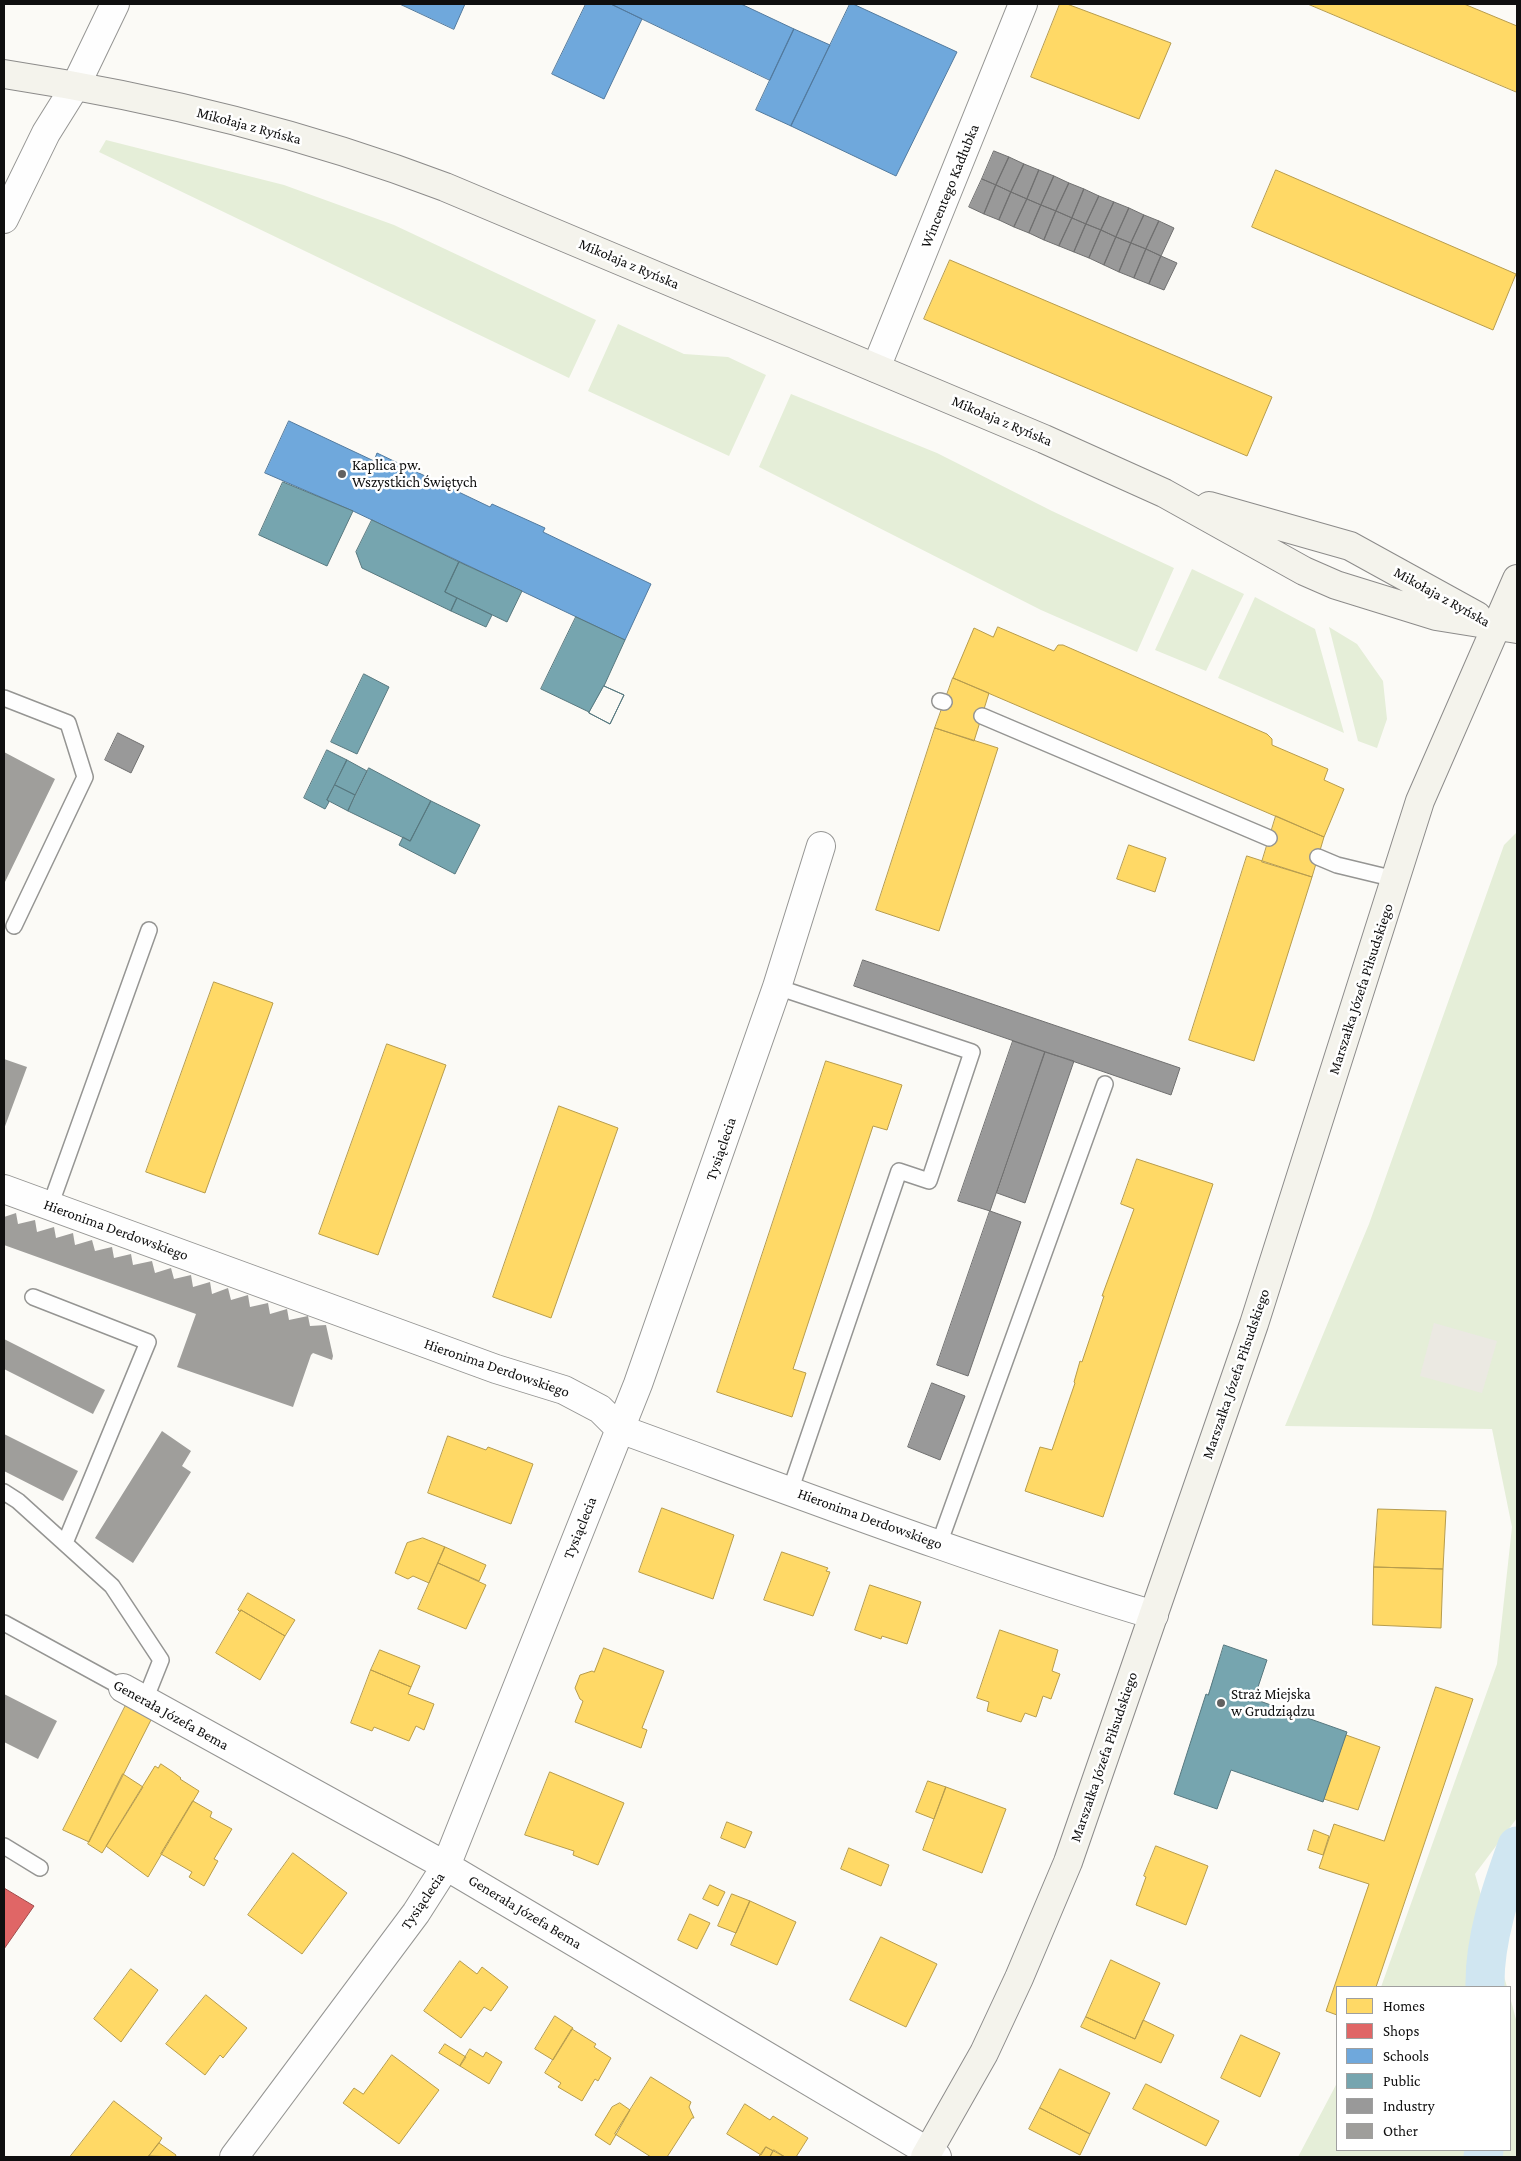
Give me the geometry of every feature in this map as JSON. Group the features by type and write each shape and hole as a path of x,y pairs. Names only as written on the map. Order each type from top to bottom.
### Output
{"street":[{"path":"4,219 46,133 76,85 115,4"},
{"name":"Wincentego Kadłubka","path":"876,368 1024,4"},
{"name":"Mikołaja z Ryńska","path":"4,74 76,85 212,115 387,165 876,368 1164,493 1304,571 1336,585 1436,616 1510,632"},
{"name":"Mikołaja z Ryńska","path":"1164,493 1350,546 1510,632"},
{"name":"Marszałka Józefa Piłsudskiego","path":"930,2155 984,2053 1020,1978 1068,1862 1254,1324 1420,801 1510,632 1517,579"},
{"name":"Tysiąclecia","path":"234,2157 416,1913 446,1866 638,1384 777,987 820,846"},
{"name":"Hieronima Derdowskiego","path":"4,1189 496,1369 564,1390 600,1409 620,1429 939,1544 1079,1592 1154,1615"},
{"name":"Generała Józefa Bema","path":"134,1694 446,1866 930,2155"}],"lane":[{"path":"4,698 68,724 84,777 14,926"},
{"path":"982,716 1269,838"},
{"path":"1318,857 1337,865 1396,880"},
{"path":"50,1206 149,930"},
{"path":"777,987 972,1052 929,1181 899,1170 790,1491"},
{"path":"939,1544 1105,1084"},
{"path":"32,1298 148,1342 65,1543"},
{"path":"4,1492 18,1502 112,1586 161,1660 134,1694"},
{"name":"Generała Józefa Bema","path":"6,1629 134,1694"},
{"path":"4,1846 40,1868"}],"green space":[{"path":"106,140 284,185 394,225 596,320 569,378 99,152"},
{"path":"618,324 684,354 728,357 766,375 729,456 588,391"},
{"path":"791,394 937,453 1052,511 1174,568 1137,652 1041,610 759,467"},
{"path":"1192,569 1244,594 1206,671 1155,650"},
{"path":"1255,597 1315,629 1344,733 1218,678"},
{"path":"1329,627 1357,644 1383,681 1387,719 1377,748 1358,741"},
{"path":"1517,832 1517,1818 1475,1874 1507,1986 1381,1986 1497,1664 1512,1527 1492,1429 1285,1426 1369,1224 1504,845"},
{"path":"1511,2001 1517,2023 1517,2157 1298,2157 1336,2085 1336,2151 1511,2151"}],"shaded area":[{"path":"1434,1323 1497,1341 1482,1393 1420,1376"}],"building: Homes":[{"path":"1060,4 1067,4 1171,43 1139,119 1031,77"},
{"path":"1308,4 1464,4 1517,26 1517,92"},
{"path":"1276,170 1516,274 1493,330 1252,227"},
{"path":"950,260 1272,397 1247,456 924,319"},
{"path":"998,627 1054,651 1058,645 1063,645 1267,734 1272,739 1272,745 1328,769 1324,780 1344,789 1324,837 953,678 974,628 993,637"},
{"path":"953,678 989,693 974,741 935,728"},
{"path":"935,728 998,748 939,931 876,910"},
{"path":"1276,816 1324,837 1312,877 1262,862"},
{"path":"1129,845 1166,858 1155,892 1117,879"},
{"path":"1247,856 1312,877 1254,1061 1189,1040"},
{"path":"214,982 273,1003 205,1193 146,1172"},
{"path":"387,1044 446,1065 378,1255 319,1234"},
{"path":"826,1061 902,1085 887,1130 873,1126 793,1369 806,1373 792,1417 717,1392"},
{"path":"559,1106 618,1128 551,1318 493,1297"},
{"path":"1137,1159 1213,1184 1103,1517 1025,1491 1040,1447 1052,1450 1075,1383 1080,1361 1082,1362 1104,1296 1102,1296 1134,1209 1121,1204"},
{"path":"448,1436 486,1450 488,1447 533,1464 511,1524 428,1493"},
{"path":"662,1508 734,1535 713,1599 639,1572"},
{"path":"1378,1509 1446,1511 1443,1569 1374,1567"},
{"path":"423,1538 445,1547 429,1583 413,1576 408,1579 395,1573 407,1543"},
{"path":"445,1547 486,1565 479,1581 438,1563"},
{"path":"782,1552 828,1568 826,1571 830,1572 813,1616 764,1600"},
{"path":"438,1563 486,1585 466,1629 418,1609"},
{"path":"1374,1567 1443,1569 1441,1628 1373,1625"},
{"path":"870,1585 921,1602 907,1644 882,1636 881,1639 855,1630"},
{"path":"248,1593 295,1620 285,1636 238,1610"},
{"path":"241,1610 285,1636 260,1680 216,1653"},
{"path":"1000,1630 1058,1650 1052,1671 1060,1674 1051,1699 1043,1696 1036,1717 1025,1713 1021,1722 987,1711 989,1702 977,1698"},
{"path":"604,1648 664,1671 642,1728 647,1730 641,1748 575,1722 583,1701 580,1699 575,1688 580,1675 594,1672"},
{"path":"380,1650 420,1666 411,1687 371,1670"},
{"path":"371,1670 411,1687 408,1694 434,1704 424,1730 416,1726 409,1741 374,1727 372,1731 351,1723"},
{"path":"1436,1687 1473,1699 1376,1986 1336,1986 1336,2015 1326,2011 1369,1884 1319,1868 1334,1824 1384,1841"},
{"path":"126,1705 152,1718 89,1842 63,1830"},
{"path":"1346,1735 1380,1747 1358,1810 1324,1799"},
{"path":"161,1764 199,1791 148,1877 106,1846 155,1766 158,1768"},
{"path":"550,1772 624,1803 598,1865 573,1855 574,1851 525,1835"},
{"path":"123,1774 143,1787 102,1853 88,1844"},
{"path":"928,1781 946,1787 934,1819 916,1812"},
{"path":"946,1787 1006,1809 982,1873 923,1850"},
{"path":"193,1801 212,1812 210,1817 232,1829 214,1859 218,1861 204,1886 189,1877 192,1872 161,1854"},
{"path":"727,1822 752,1832 745,1848 721,1838"},
{"path":"1314,1830 1329,1836 1323,1855 1308,1850"},
{"path":"1156,1846 1208,1866 1186,1925 1136,1905 1146,1877 1144,1876"},
{"path":"849,1848 889,1865 881,1886 841,1869"},
{"path":"293,1853 347,1893 302,1954 248,1915"},
{"path":"710,1885 725,1892 718,1906 703,1899"},
{"path":"732,1894 750,1901 736,1933 718,1926"},
{"path":"750,1901 796,1922 777,1965 731,1945"},
{"path":"690,1914 710,1923 697,1949 678,1940"},
{"path":"881,1937 937,1964 906,2027 850,2000"},
{"path":"1111,1960 1160,1983 1135,2039 1086,2017"},
{"path":"460,1961 477,1974 482,1967 508,1987 491,2011 484,2007 461,2038 424,2011"},
{"path":"131,1969 158,1990 121,2042 94,2019"},
{"path":"206,1995 247,2028 223,2058 220,2055 205,2075 166,2044"},
{"path":"555,2016 573,2028 553,2060 535,2049"},
{"path":"1086,2017 1135,2039 1143,2020 1174,2035 1161,2063 1081,2027"},
{"path":"572,2029 596,2044 594,2047 611,2058 598,2081 595,2079 582,2101 558,2087 561,2083 545,2073"},
{"path":"1241,2035 1280,2053 1260,2097 1221,2078"},
{"path":"445,2044 466,2057 460,2066 439,2053"},
{"path":"470,2049 483,2057 486,2052 502,2062 489,2084 460,2066"},
{"path":"392,2055 439,2090 399,2144 343,2103 354,2088 363,2094"},
{"path":"1060,2069 1110,2093 1090,2134 1040,2108"},
{"path":"651,2077 691,2102 689,2107 694,2118 692,2118 667,2157 651,2157 615,2134"},
{"path":"1146,2084 1219,2121 1206,2146 1133,2109"},
{"path":"114,2101 162,2138 148,2157 70,2157"},
{"path":"620,2103 630,2110 610,2145 595,2135 612,2107"},
{"path":"745,2104 770,2120 773,2116 808,2138 796,2157 785,2157 766,2147 761,2155 727,2134"},
{"path":"1040,2108 1090,2134 1080,2155 1029,2129"},
{"path":"159,2143 176,2155 175,2157 149,2156"},
{"path":"766,2147 773,2151 770,2157 759,2157"},
{"path":"774,2150 785,2157 770,2157"}],"building: Shops":[{"path":"4,1888 34,1906 4,1949"}],"building: Schools":[{"path":"400,4 465,4 454,29"},
{"path":"586,4 611,4 642,19 604,99 552,74"},
{"path":"611,4 741,4 794,29 770,80"},
{"path":"850,4 957,52 896,176 791,126"},
{"path":"794,29 830,45 791,126 756,110"},
{"path":"289,421 374,461 377,453 490,507 492,504 545,528 543,532 651,584 625,640 353,511 265,473"}],"building: Public":[{"path":"283,482 353,511 327,566 259,535"},
{"path":"372,520 459,562 445,592 457,598 451,611 362,568 356,552"},
{"path":"459,562 522,591 507,622 445,592"},
{"path":"457,598 492,615 486,627 451,611"},
{"path":"576,617 625,640 604,686 624,695 610,724 541,689"},
{"path":"364,674 389,687 357,754 331,742"},
{"path":"604,686 624,695 610,724 589,713"},
{"path":"327,750 347,760 327,800 329,802 325,809 304,798"},
{"path":"347,760 367,771 355,795 335,785"},
{"path":"369,768 431,801 410,841 348,811"},
{"path":"335,785 355,795 348,811 327,800"},
{"path":"431,801 480,825 455,874 399,845 403,837 410,841"},
{"path":"1224,1645 1267,1660 1254,1699 1347,1732 1323,1802 1231,1770 1217,1809 1174,1794"}],"building: Industry":[{"path":"994,151 1009,157 996,185 982,179"},
{"path":"1009,157 1024,164 1011,192 996,185"},
{"path":"1024,164 1039,170 1027,199 1011,192"},
{"path":"1039,170 1054,176 1041,205 1027,199"},
{"path":"1054,176 1069,183 1056,211 1041,205"},
{"path":"982,179 996,185 984,214 969,207"},
{"path":"1069,183 1084,189 1072,218 1056,211"},
{"path":"996,185 1011,192 999,220 984,214"},
{"path":"1084,189 1099,196 1086,224 1072,218"},
{"path":"1011,192 1027,199 1014,227 999,220"},
{"path":"1099,196 1114,202 1101,230 1086,224"},
{"path":"1027,199 1041,205 1029,233 1014,227"},
{"path":"1114,202 1129,208 1116,237 1101,230"},
{"path":"1041,205 1056,211 1044,240 1029,233"},
{"path":"1129,208 1144,215 1131,243 1116,237"},
{"path":"1056,211 1072,218 1059,246 1044,240"},
{"path":"1144,215 1159,221 1146,249 1131,243"},
{"path":"1072,218 1086,224 1074,252 1059,246"},
{"path":"1159,221 1174,228 1161,256 1146,249"},
{"path":"1086,224 1101,230 1089,258 1074,252"},
{"path":"1101,230 1116,237 1104,265 1089,258"},
{"path":"1116,237 1131,243 1119,272 1104,265"},
{"path":"1131,243 1146,249 1134,278 1119,272"},
{"path":"1146,249 1161,256 1149,284 1134,278"},
{"path":"1161,256 1177,263 1164,290 1149,284"},
{"path":"118,733 144,746 131,773 105,760"},
{"path":"863,960 1180,1068 1171,1095 854,986"},
{"path":"1013,1041 1045,1052 990,1211 958,1201"},
{"path":"1045,1052 1074,1061 1025,1203 997,1193"},
{"path":"990,1211 1021,1222 968,1376 937,1365"},
{"path":"932,1383 965,1396 940,1460 908,1447"}],"building: Other":[{"path":"4,752 55,779 4,884"},
{"path":"4,1059 27,1067 4,1129"},
{"path":"16,1213 18,1224 35,1220 37,1232 54,1227 56,1238 73,1233 75,1245 92,1240 95,1251 112,1247 114,1258 131,1254 133,1265 152,1261 155,1273 171,1268 174,1279 191,1275 193,1287 210,1282 212,1294 228,1288 231,1300 248,1295 250,1307 268,1303 270,1314 287,1309 289,1320 308,1316 310,1326 326,1325 333,1356 332,1360 313,1353 311,1355 293,1407 177,1367 196,1314 4,1245 4,1217"},
{"path":"4,1339 105,1390 93,1414 4,1369"},
{"path":"162,1431 191,1451 182,1466 191,1472 133,1563 95,1538"},
{"path":"4,1434 78,1471 63,1501 4,1471"},
{"path":"4,1694 57,1721 38,1759 4,1742"}],"waterway":[{"path":"1485,1986 1485,1969 1490,1933 1517,1846"},
{"path":"1483,2157 1484,2151"}],"place":[{"name":"Kaplica pw. Wszystkich Świętych","path":"342,474"},
{"name":"Straż Miejska w Grudziądzu","path":"1221,1703"}]}
